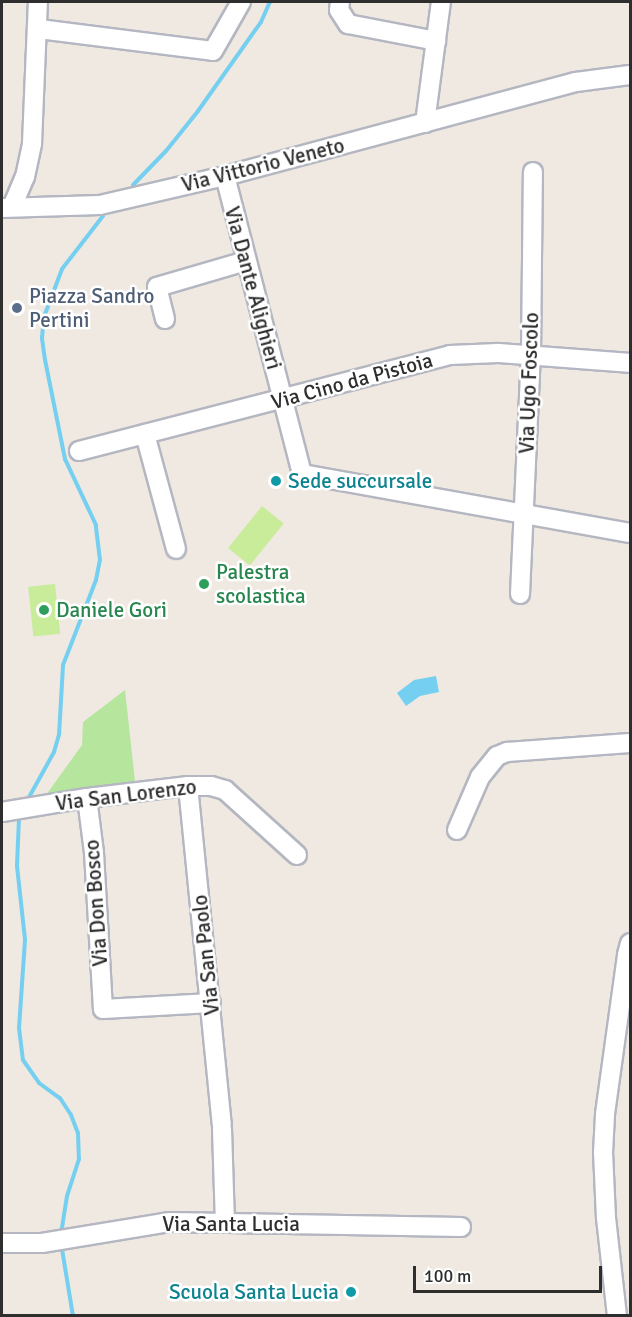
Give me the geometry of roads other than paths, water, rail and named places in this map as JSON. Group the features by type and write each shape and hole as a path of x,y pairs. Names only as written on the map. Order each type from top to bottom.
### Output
{"street":[{"path":"7,208 25,177 32,143 39,29 38,2"},
{"path":"39,29 213,51 241,2"},
{"path":"340,2 339,10 348,24 436,41"},
{"path":"425,123 441,2"},
{"name":"Via Vittorio Veneto","path":"7,208 100,205 225,176 576,82 630,75"},
{"name":"Via Ugo Foscolo","path":"520,594 531,355 533,172"},
{"name":"Via Dante Alighieri","path":"225,176 302,474 525,514"},
{"path":"165,319 157,287 246,261"},
{"name":"Via Cino da Pistoia","path":"79,451 450,356 531,355 630,363"},
{"path":"145,434 176,549"},
{"path":"525,514 630,533"},
{"path":"457,830 480,777 497,756 507,752 630,743"},
{"name":"Via San Lorenzo","path":"2,812 87,798 188,786 211,786 225,790 297,855"},
{"name":"Via San Paolo","path":"188,786 222,1127 225,1222"},
{"name":"Via Don Bosco","path":"87,798 94,853 103,1009 211,1003"},
{"path":"617,1316 607,1229 603,1153 607,1102 630,943"},
{"name":"Via Santa Lucia","path":"2,1243 42,1244 170,1222 461,1227"}],"water":[{"path":"436,676 439,692 420,696 406,706 397,693 414,680"}],"waterway":[{"path":"133,185 166,151 198,111 261,22 270,2"},
{"path":"28,799 54,752 59,735 63,665 96,580 100,560 96,525 65,459 45,360 42,338 44,317 62,269 103,216"},
{"path":"19,818 17,866 25,940 19,1028 23,1060 39,1083 60,1098 71,1115 78,1133 79,1159 67,1196 61,1232"},
{"path":"62,1249 73,1316"}],"place":[{"name":"Piazza Sandro Pertini","path":"17,308"},
{"name":"Sede succursale","path":"276,481"},
{"name":"Palestra scolastica","path":"204,584"},
{"name":"Daniele Gori","path":"44,610"},
{"name":"Scuola Santa Lucia","path":"351,1292"}]}
